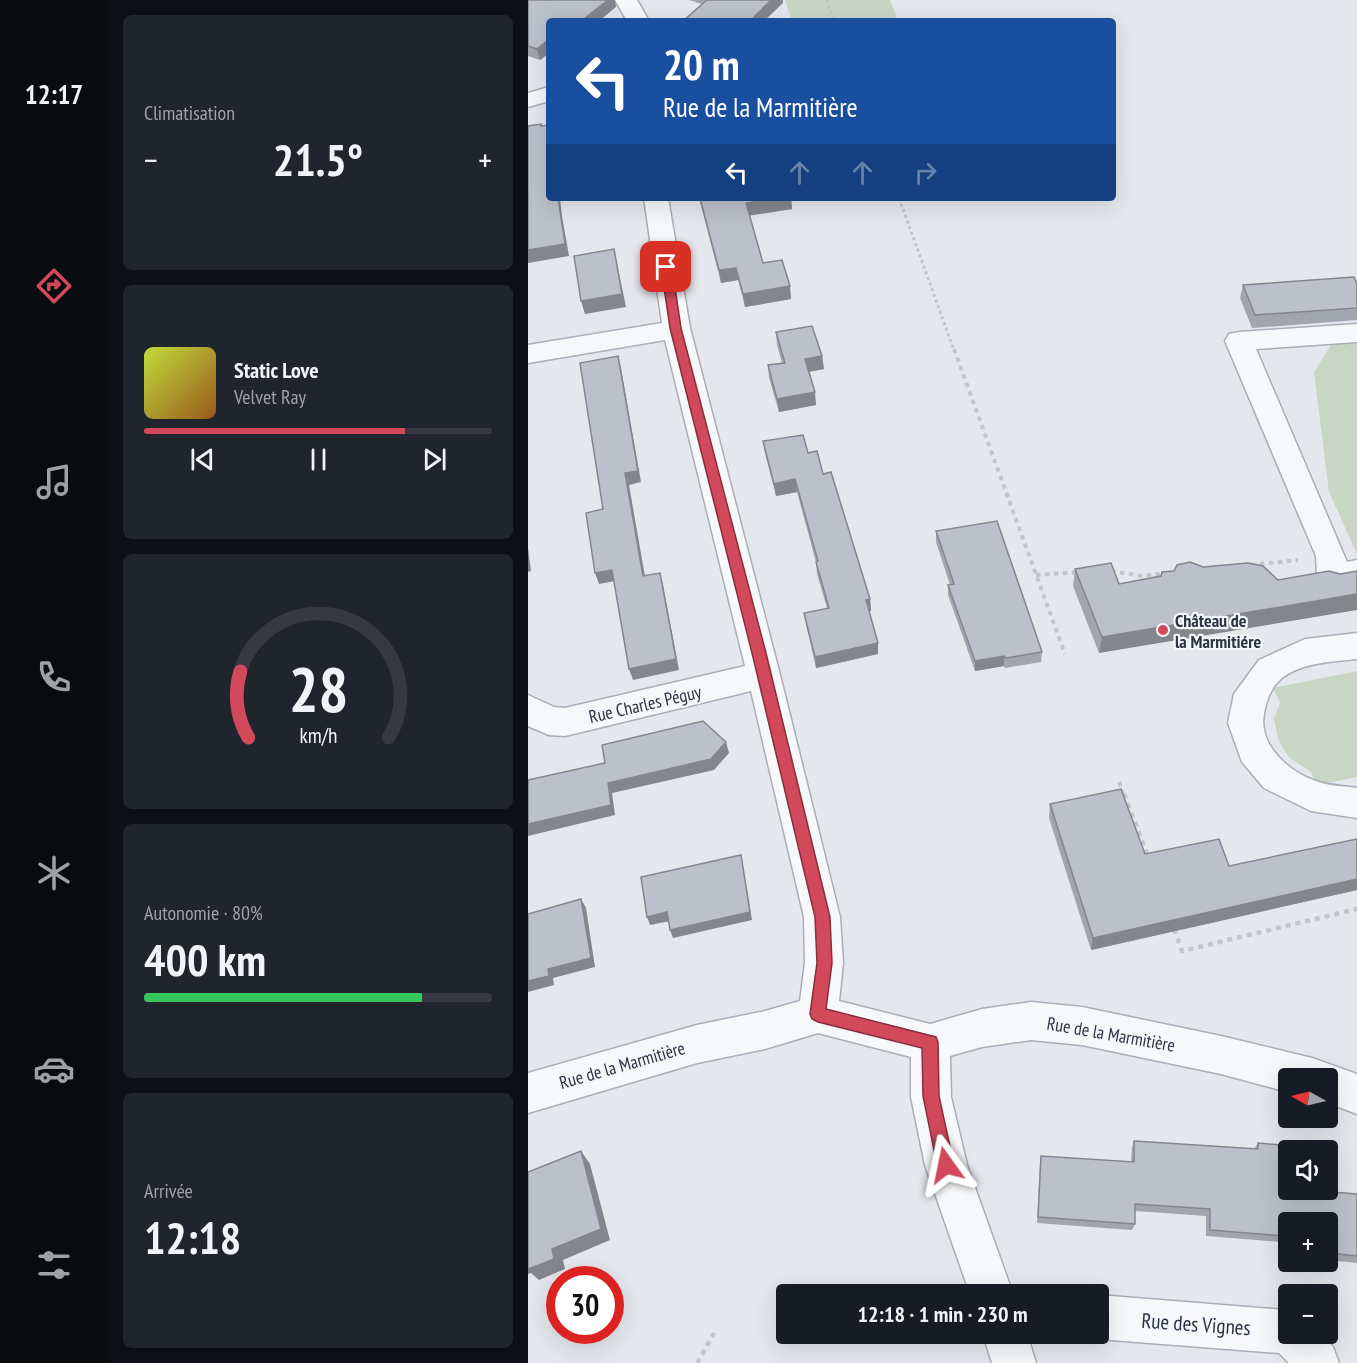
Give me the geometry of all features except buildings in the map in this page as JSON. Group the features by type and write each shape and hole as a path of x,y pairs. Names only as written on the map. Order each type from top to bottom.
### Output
{"street":[{"path":"626,0 636,18"},
{"path":"528,100 546,95"},
{"path":"656,201 676,328 764,675 822,917 824,963 818,1014"},
{"path":"528,354 651,335 676,328"},
{"path":"1357,333 1239,341 1331,556 1333,576 1357,572"},
{"path":"1357,646 1318,648 1281,661 1256,684 1248,697 1244,712 1249,743 1257,758 1270,772 1305,793 1326,799 1357,803"},
{"name":"Rue Charles Péguy","path":"528,709 549,721 565,722 764,675"},
{"name":"Rue de la Marmitière","path":"528,1093 697,1044 765,1030 818,1014 930,1042 982,1028 1031,1021 1082,1026 1278,1069"},
{"path":"930,1042 931,1096 946,1165 988,1284"},
{"path":"1338,1087 1357,1094"},
{"name":"Rue des Vignes","path":"1109,1318 1286,1332 1301,1342 1317,1363"}],"path":[{"path":"826,0 833,18"},
{"path":"900,201 1065,654"},
{"path":"1248,565 1331,556"},
{"path":"1108,571 1142,576 1177,572"},
{"path":"1036,574 1088,572"},
{"path":"1119,782 1151,866"},
{"path":"1171,919 1182,951 1357,909"},
{"path":"697,1363 714,1333"}],"green space":[{"path":"785,0 890,0 897,18 791,18"},
{"path":"1357,343 1357,554 1329,492 1314,372 1331,345"},
{"path":"1357,671 1357,777 1317,785 1311,772 1290,758 1279,742 1274,719 1280,703 1273,688"}],"place":[{"name":"Château de la Marmitiére","path":"1163,630"}],"route":[{"path":"666,267 676,328 759,653 822,917 824,963 818,1014 930,1042 931,1096 946,1165"}]}
